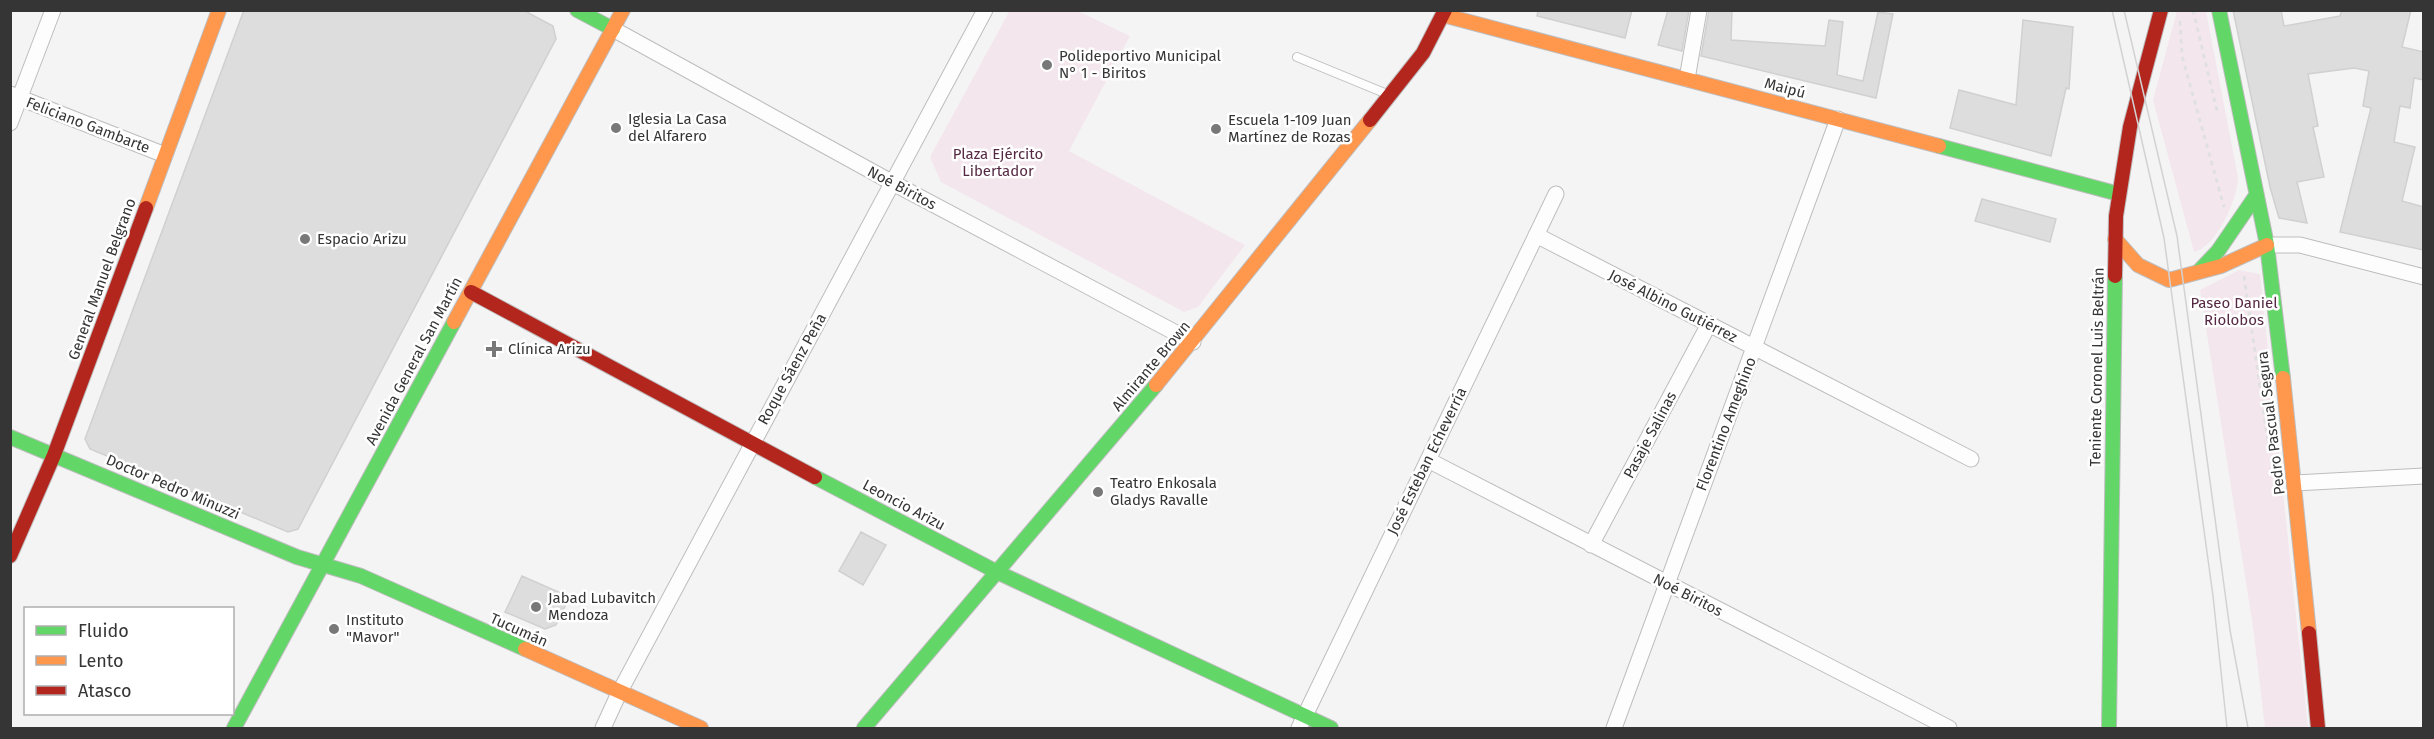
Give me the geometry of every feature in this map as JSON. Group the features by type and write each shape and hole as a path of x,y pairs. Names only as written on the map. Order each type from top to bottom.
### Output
{"street":[{"path":"10,123 15,96 53,10"},
{"name":"General Manuel Belgrano","path":"10,556 54,455 219,10"},
{"path":"577,10 613,29"},
{"name":"Avenida General San Martín","path":"234,729 623,10"},
{"name":"Roque Sáenz Peña","path":"603,729 619,693 985,10"},
{"path":"1687,79 1699,10"},
{"name":"Teniente Coronel Luis Beltrán","path":"2109,729 2115,238 2119,194 2135,104 2161,10"},
{"name":"Pedro Pascual Segura","path":"2219,10 2255,197 2267,245 2295,483 2318,729"},
{"name":"Maipú","path":"1444,13 2119,194"},
{"name":"Almirante Brown","path":"864,729 999,573 1193,342 1390,96 1429,43 1444,13"},
{"name":"Noé Biritos","path":"613,29 893,183 1193,342"},
{"name":"Feliciano Gambarte","path":"15,96 165,155"},
{"name":"Florentino Ameghino","path":"1614,729 1838,119"},
{"name":"José Esteban Echeverría","path":"1301,722 1556,194"},
{"path":"2196,274 2218,251 2255,197"},
{"name":"José Albino Gutiérrez","path":"1536,235 1971,459"},
{"path":"2115,238 2138,265 2169,280 2196,274 2240,258 2267,245 2300,245 2424,277"},
{"name":"Leoncio Arizu","path":"471,291 752,444 999,573 1301,722 1331,729"},
{"name":"Pasaje Salinas","path":"1591,545 1709,324"},
{"name":"Doctor Pedro Minuzzi","path":"10,437 297,557 323,563"},
{"name":"Noé Biritos","path":"1428,460 1932,724 1950,729"},
{"path":"2295,483 2424,476"},
{"name":"Tucumán","path":"323,563 361,576 701,729"}],"lane":[{"path":"1297,57 1390,96"}],"path":[{"path":"2180,19 2179,37 2182,56 2231,233"},
{"path":"2240,258 2270,453"}],"green space":[{"name":"Plaza Ejército Libertador","path":"1010,10 1078,11 1130,36 1069,151 1245,245 1198,307 1184,312 941,182 930,157"},
{"name":"Paseo Daniel Riolobos","path":"2177,11 2206,11 2238,177 2230,209 2218,232 2211,241 2194,252 2153,100"},
{"name":"Paseo Daniel Riolobos","path":"2239,270 2260,274 2308,728 2265,728 2253,627 2200,290"}],"building":[{"name":"Espacio Arizu","path":"244,10 523,10 553,26 556,39 298,529 288,532 90,449 85,439"},
{"path":"1538,10 1632,10 1625,38 1537,16"},
{"path":"1668,10 1689,10 1682,51 1658,45"},
{"path":"1709,10 1732,10 1731,40 1825,46 1829,20 1843,22 1837,75 1863,81 1878,12 1893,14 1876,98 1701,56"},
{"path":"2233,10 2281,10 2284,26 2340,16 2342,10 2411,10 2402,47 2424,52 2424,80 2414,78 2410,108 2400,106 2394,142 2415,147 2402,201 2424,207 2424,250 2340,232 2371,108 2363,106 2369,71 2354,68 2308,74 2318,126 2313,127 2324,177 2297,182 2307,223 2279,218 2270,187"},
{"path":"2023,20 2073,27 2069,89 2066,88 2051,156 1950,128 1959,90 2016,105"},
{"path":"1982,199 2056,219 2050,242 1975,221"},
{"path":"861,532 886,545 863,585 839,571"},
{"name":"Jabad Lubavitch Mendoza","path":"522,576 563,594 567,602 556,625 545,629 505,612"}],"tram line":[{"path":"2112,10 2164,238 2213,596 2227,728"},
{"path":"2124,10 2177,236 2230,630 2248,728"}],"traffic: fast":[{"path":"577,10 613,29"},
{"path":"2219,10 2267,245 2283,378"},
{"path":"1939,146 2119,194"},
{"path":"2199,271 2218,251 2255,197"},
{"path":"2109,728 2115,276"},
{"path":"234,728 454,322"},
{"path":"864,728 1156,385"},
{"path":"10,437 297,557 361,576 525,649"},
{"path":"815,477 999,573 1331,728"}],"traffic: slow":[{"path":"146,208 219,10"},
{"path":"454,322 623,10"},
{"path":"1443,15 1939,146"},
{"path":"1156,385 1370,120"},
{"path":"2115,239 2138,265 2169,280 2221,266 2267,245"},
{"path":"2283,378 2309,633"},
{"path":"525,649 701,728"}],"traffic: jam":[{"path":"1370,120 1423,53 1445,10"},
{"path":"2115,276 2116,216 2130,127 2161,10"},
{"path":"10,556 54,455 146,208"},
{"path":"471,292 815,477"},
{"path":"2309,633 2318,728"}],"place":[{"name":"Polideportivo Municipal N° 1 - Biritos","path":"1047,65"},
{"name":"Iglesia La Casa del Alfarero","path":"616,128"},
{"name":"Escuela 1-109 Juan Martínez de Rozas","path":"1216,129"},
{"name":"Espacio Arizu","path":"305,239"},
{"name":"Clínica Arizu","path":"494,349"},
{"name":"Teatro Enkosala Gladys Ravalle","path":"1098,492"},
{"name":"Jabad Lubavitch Mendoza","path":"536,607"},
{"name":"Instituto \"Mavor\"","path":"334,629"}]}
